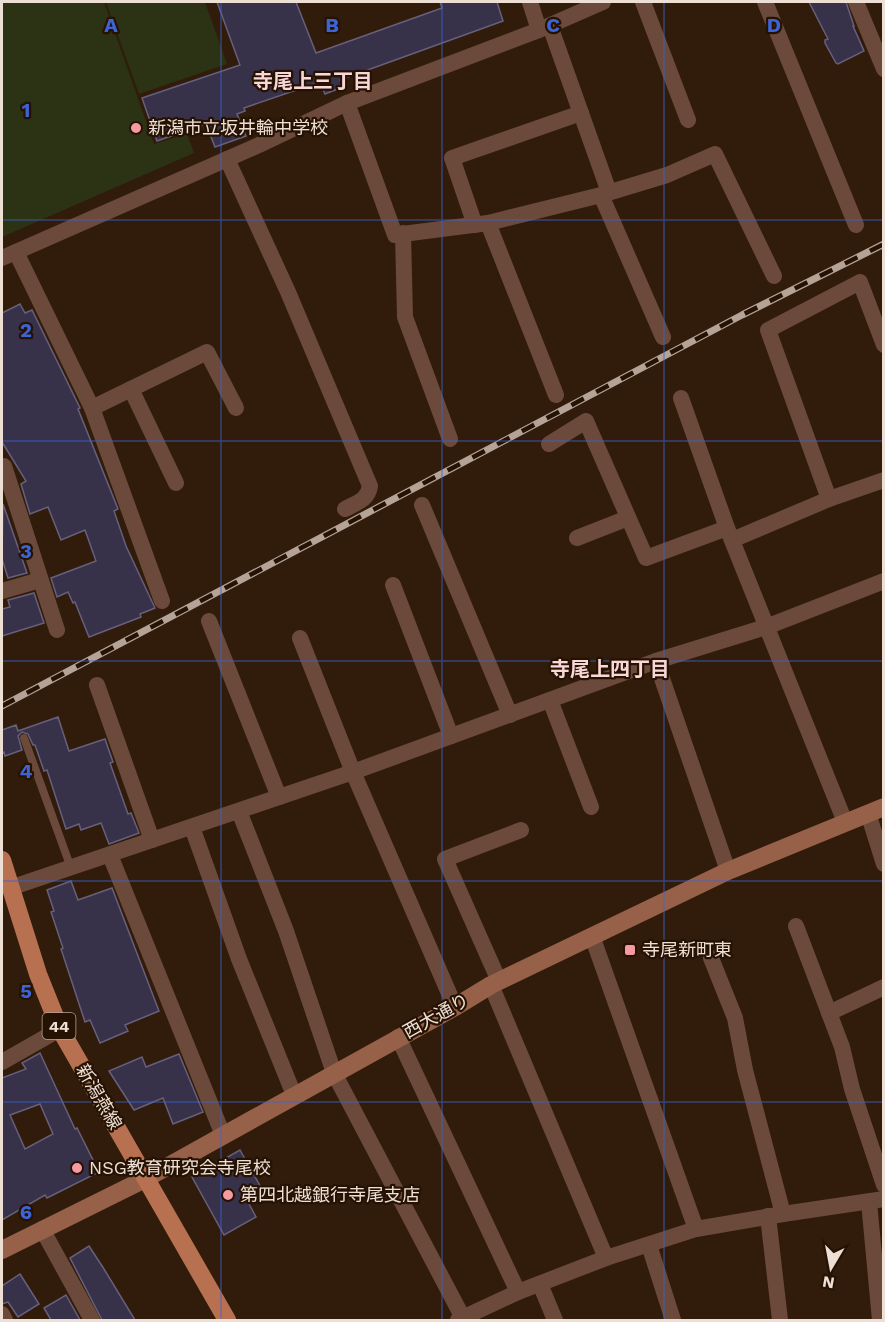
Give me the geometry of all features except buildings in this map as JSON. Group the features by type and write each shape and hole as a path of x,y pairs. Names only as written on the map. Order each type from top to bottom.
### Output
{"main road":[{"name":"新潟燕線","path":"2,860 38,974 60,1029 227,1320"}],"street":[{"path":"530,2 545,28 581,113 605,193 663,338"},
{"path":"162,601 92,408 9,255 227,159 347,103 545,28 603,2"},
{"path":"643,2 688,120"},
{"path":"765,2 856,225"},
{"path":"856,2 884,69"},
{"path":"347,103 395,234 482,224 668,175 715,154 774,276"},
{"path":"556,395 452,158 581,113"},
{"path":"227,159 288,292 370,486 365,498 345,508"},
{"path":"404,233 405,317 450,439"},
{"path":"829,499 768,330 860,282 884,345"},
{"path":"92,408 207,352 236,408"},
{"path":"131,389 176,483"},
{"path":"681,398 729,534 845,822"},
{"path":"549,444 586,421 646,558 729,534 884,480"},
{"path":"4,466 57,630"},
{"path":"422,505 510,715"},
{"path":"577,538 628,518"},
{"path":"2,591 40,580"},
{"path":"10,888 353,772 656,661 766,627 884,581"},
{"path":"393,585 452,736"},
{"path":"209,621 279,797"},
{"path":"300,638 353,772 455,1007"},
{"path":"656,661 728,871"},
{"path":"96,685 152,840"},
{"path":"550,700 591,807"},
{"path":"876,810 884,864"},
{"name":"西大通り","path":"2,1250 145,1179 495,983 728,871 876,810"},
{"path":"239,811 286,931 334,1073 460,1319 490,1314 518,1292 606,1258 696,1229 876,1201 880,1320"},
{"path":"192,827 239,960 294,1095"},
{"path":"521,830 445,859 606,1258"},
{"path":"110,855 223,1136"},
{"path":"796,926 842,1047 852,1089 884,1185"},
{"path":"592,936 696,1229"},
{"path":"711,958 735,1018 776,1215 780,1320"},
{"path":"829,1012 884,987"},
{"path":"2,1062 60,1029"},
{"path":"398,1038 518,1292"},
{"path":"42,1229 92,1320"},
{"path":"649,1245 673,1320"},
{"path":"540,1284 555,1320"},
{"path":"2,1314 5,1320"}],"lane":[{"path":"24,738 70,868"}],"green space":[{"path":"2,2 104,2 154,144 187,134 194,153 2,237"},
{"path":"106,2 205,2 227,64 139,94"}],"railway":[{"path":"2,706 742,315 884,244"}],"place":[{"name":"新潟市立坂井輪中学校","path":"136,128"},
{"name":"寺尾新町東","path":"630,950"},
{"name":"NSG教育研究会寺尾校","path":"77,1168"},
{"name":"第四北越銀行寺尾支店","path":"228,1195"}],"district":[{"name":"寺尾上三丁目","path":"313,81"},
{"name":"寺尾上四丁目","path":"610,669"}]}
